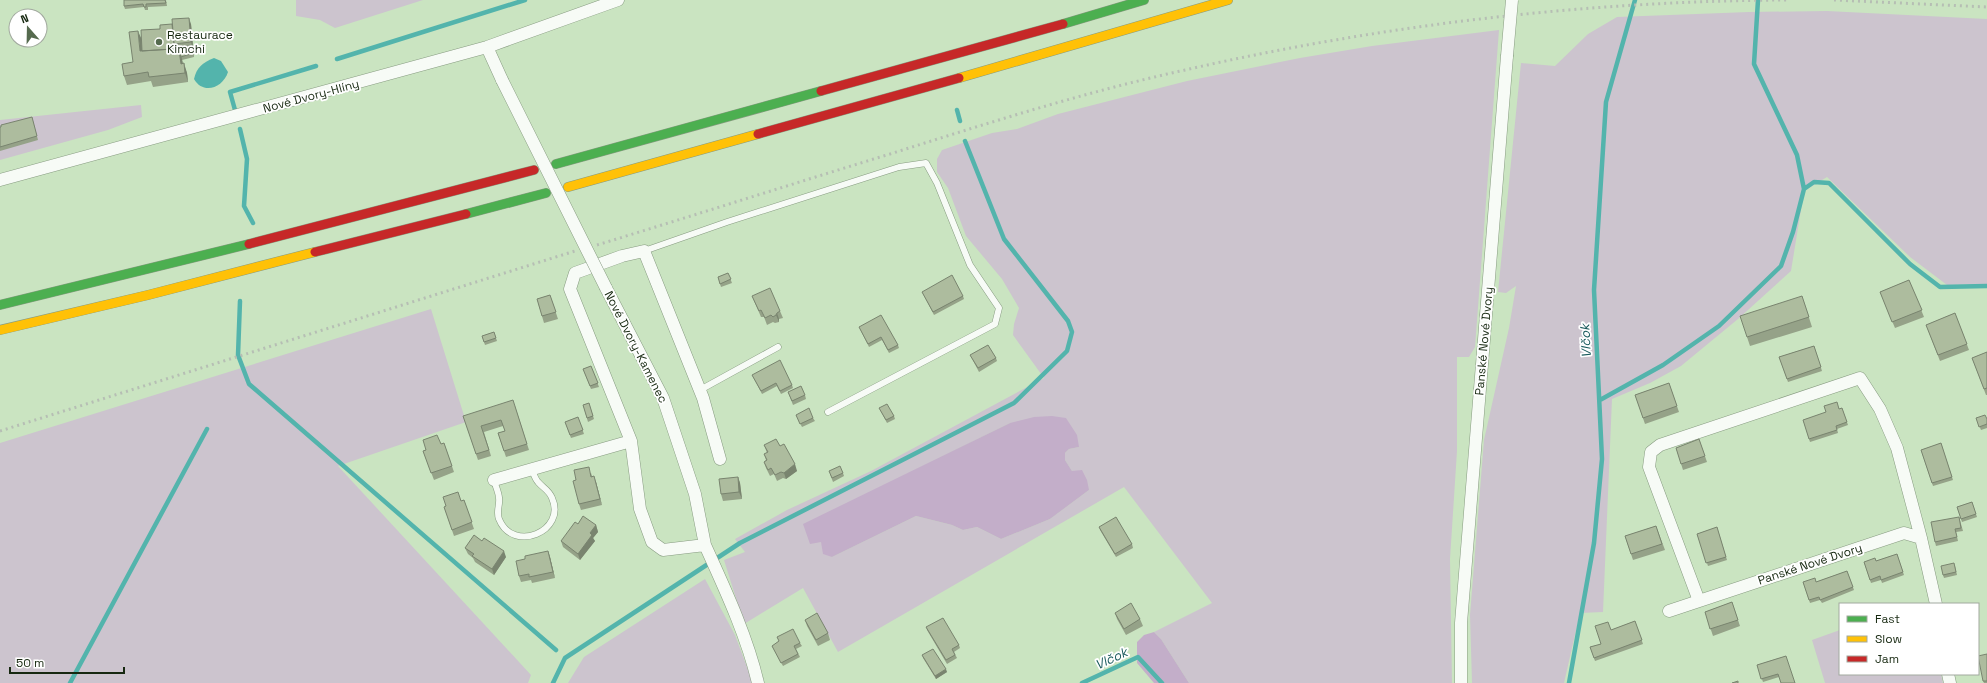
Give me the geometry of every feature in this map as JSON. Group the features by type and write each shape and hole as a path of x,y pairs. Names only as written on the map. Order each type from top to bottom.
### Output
{"highway":[{"path":"556,164 1033,33 1144,0"},
{"path":"568,187 1040,56 1228,0"},
{"path":"0,305 143,271 534,170"},
{"path":"0,330 148,295 546,193"}],"street":[{"name":"Nové Dvory-Hlíny","path":"0,180 487,47 618,0"},
{"name":"Panské Nové Dvory","path":"1461,683 1461,623 1512,0"},
{"name":"Nové Dvory-Kamenec","path":"487,47 606,288 663,398 695,494 707,549 754,664 758,683"},
{"path":"707,549 662,550 652,542 640,509 631,441 570,289 575,273 622,256 644,251 700,390 720,459"},
{"path":"1699,601 1649,467 1651,452 1660,445 1860,378 1880,409 1897,448 1921,538 1936,603"},
{"path":"494,480 531,468 631,441"},
{"name":"Panské Nové Dvory","path":"1669,611 1904,533 1921,538"}],"lane":[{"path":"644,251 727,222 899,167 926,163 937,183 970,264 999,308 995,324 828,412"},
{"path":"700,390 778,347"},
{"path":"494,480 500,498 497,508 499,519 505,529 515,535 526,538 537,535 546,529 552,520 555,509 553,498 546,488 537,482 531,468"}],"shaded area":[{"path":"296,0 423,0 335,28 320,20 296,16"},
{"path":"1827,11 1987,19 1987,284 1947,285 1910,257 1827,177 1804,191 1791,271 1738,319 1681,366 1650,383 1612,399 1603,612 1580,613 1564,683 1472,683 1470,615 1484,440 1509,328 1516,286 1506,293 1498,292 1521,63 1555,66 1588,34 1617,17 1749,12"},
{"path":"1499,30 1475,347 1469,357 1457,357 1457,451 1450,559 1452,683 1189,683 1161,639 1154,632 1212,603 1124,487 838,652 803,588 744,624 724,560 745,552 735,539 787,510 871,471 1044,378 1013,335 1014,324 1019,308 1002,279 966,236 948,188 937,172 937,159 942,150 992,133 1017,129 1058,114 1187,81 1300,58 1372,46","holes":["1010,423 1079,447 1069,449 1065,453 1065,460 1072,471 1089,490 1050,519 1001,539 977,527 963,530 952,525 916,516 832,557 821,542 804,525"]},
{"path":"141,105 142,117 108,130 0,160 0,120"},
{"path":"431,309 466,422 338,466 531,675 528,683 0,683 0,443"},
{"path":"1052,416 1066,418 1077,435 1079,447 1069,449 1065,453 1065,460 1072,471 1082,470 1087,480 1089,490 1050,519 1001,539 977,527 963,530 952,525 916,516 832,557 823,554 821,542 810,544 803,524 1010,423 1034,417"},
{"path":"705,579 735,635 753,683 568,683 584,657"},
{"path":"1839,630 1839,675 1941,675 1943,683 1825,683 1812,640"},
{"path":"1154,632 1161,639 1189,683 1154,683 1137,663 1137,642 1144,635"}],"water":[{"path":"214,58 221,61 228,72 222,82 212,88 202,87 194,79 195,75 201,66"}],"building":[{"path":"124,0 165,0 166,3 146,4 146,7 144,7 143,4 124,6"},
{"path":"189,18 191,42 174,44 172,19"},
{"name":"Restaurace Kimchi","path":"172,24 175,47 192,46 193,53 181,57 179,50 174,52 173,49 142,51 141,30 160,29 160,25"},
{"path":"138,31 140,51 173,49 173,52 179,50 181,64 184,63 185,73 149,77 148,72 124,76 122,64 133,62 129,32"},
{"path":"32,117 37,136 0,147 1,125"},
{"path":"728,273 731,279 720,284 718,277"},
{"path":"952,275 963,296 933,312 922,292"},
{"path":"1909,280 1922,310 1892,322 1880,292"},
{"path":"770,288 780,311 773,317 771,315 765,318 761,310 759,311 752,296"},
{"path":"550,295 556,312 542,316 537,299"},
{"path":"1802,296 1809,317 1747,337 1740,316"},
{"path":"1955,313 1967,344 1938,355 1926,325"},
{"path":"881,315 898,345 888,350 881,337 868,344 859,327"},
{"path":"494,332 496,338 484,342 482,336"},
{"path":"988,345 996,358 978,368 970,355"},
{"path":"1814,346 1821,367 1787,379 1779,357"},
{"path":"1987,352 1987,388 1984,389 1972,358"},
{"path":"780,360 792,385 780,391 776,383 761,391 752,375"},
{"path":"591,366 598,383 590,386 583,369"},
{"path":"1669,383 1677,406 1643,418 1635,395"},
{"path":"801,386 805,395 792,401 788,392"},
{"path":"513,400 527,444 504,451 498,433 505,431 501,420 481,426 489,450 476,454 463,416"},
{"path":"1837,402 1839,409 1842,408 1847,422 1836,426 1837,430 1809,439 1803,420 1826,412 1824,406"},
{"path":"589,403 593,416 587,418 583,405"},
{"path":"887,404 894,416 886,420 879,408"},
{"path":"809,408 813,418 800,424 796,415"},
{"path":"1985,415 1987,424 1979,427 1976,418"},
{"path":"578,417 583,430 570,435 565,422"},
{"path":"437,435 441,444 444,443 452,466 431,473 423,451 426,450 423,440"},
{"path":"776,439 780,446 784,444 795,464 784,473 781,472 775,475 771,468 768,470 764,462 767,460 764,454 768,452 764,445"},
{"path":"1699,439 1705,456 1681,464 1676,448"},
{"path":"1941,443 1952,477 1932,483 1921,450"},
{"path":"840,466 843,473 832,478 829,471"},
{"path":"589,467 591,477 594,476 600,499 579,504 573,481 576,480 574,470"},
{"path":"738,477 739,492 721,494 719,479"},
{"path":"458,492 461,501 464,500 472,522 452,530 444,507 446,506 443,497"},
{"path":"1972,502 1976,514 1961,519 1957,507"},
{"path":"583,516 596,525 590,533 592,535 578,554 561,541 575,522 578,524"},
{"path":"1116,517 1132,544 1115,554 1099,527"},
{"path":"1959,517 1961,528 1955,529 1957,537 1935,542 1931,522"},
{"path":"1656,526 1662,544 1631,554 1625,536"},
{"path":"1717,527 1726,557 1706,563 1697,534"},
{"path":"474,535 482,541 484,538 504,551 492,569 472,556 474,554 465,548"},
{"path":"548,551 553,572 529,577 529,574 519,576 516,561 525,559 525,556"},
{"path":"1897,554 1903,572 1881,580 1880,576 1870,580 1864,562 1875,558 1876,561"},
{"path":"1954,563 1956,572 1943,575 1941,566"},
{"path":"1847,571 1853,587 1820,600 1819,597 1809,600 1803,582 1815,578 1816,582"},
{"path":"1732,602 1738,620 1710,629 1705,612"},
{"path":"1131,603 1140,619 1124,629 1115,613"},
{"path":"817,613 828,633 816,640 805,620"},
{"path":"943,618 959,645 952,649 955,655 946,660 926,627"},
{"path":"1635,621 1642,640 1594,658 1590,647 1601,644 1595,626 1608,622 1611,630"},
{"path":"793,629 800,643 794,646 798,654 781,663 772,646 779,641 777,637"},
{"path":"933,649 946,669 935,676 922,655"},
{"path":"1987,654 1987,681 1983,681 1979,656"},
{"path":"1786,656 1795,683 1781,683 1778,674 1761,679 1757,665"}],"waterway":[{"path":"337,59 525,0"},
{"name":"Vlčok","path":"1569,683 1594,543 1602,459 1594,290 1606,102 1635,0"},
{"path":"1758,0 1754,64 1797,155 1804,189"},
{"path":"235,110 230,92 316,66"},
{"path":"957,110 960,121"},
{"path":"240,129 247,159 244,206 253,223"},
{"path":"553,683 565,658 740,543 1014,403 1067,351 1072,332 1068,321 1004,239 965,141"},
{"path":"1600,400 1663,365 1719,326 1781,266 1793,232 1804,189 1814,182 1829,183 1910,264 1940,287 1987,286"},
{"path":"240,301 238,355 249,384 556,650"},
{"path":"70,683 207,429"},
{"name":"Vlčok","path":"1082,683 1138,657 1162,683"}],"railway":[{"path":"597,245 1037,109 1110,88 1259,54 1334,40 1484,18 1635,5 1711,1 1787,0"},
{"path":"1834,0 1987,7"},
{"path":"0,431 575,251"}],"traffic: fast":[{"path":"1063,24 1144,0"},
{"path":"556,164 821,91"},
{"path":"466,214 546,193"},
{"path":"0,305 249,244"}],"traffic: slow":[{"path":"959,78 1228,0"},
{"path":"568,187 758,134"},
{"path":"0,330 148,295 315,252"}],"traffic: jam":[{"path":"821,91 1063,24"},
{"path":"758,134 959,78"},
{"path":"249,244 534,170"},
{"path":"315,252 466,214"}],"place":[{"name":"Restaurace Kimchi","path":"159,42"}]}
